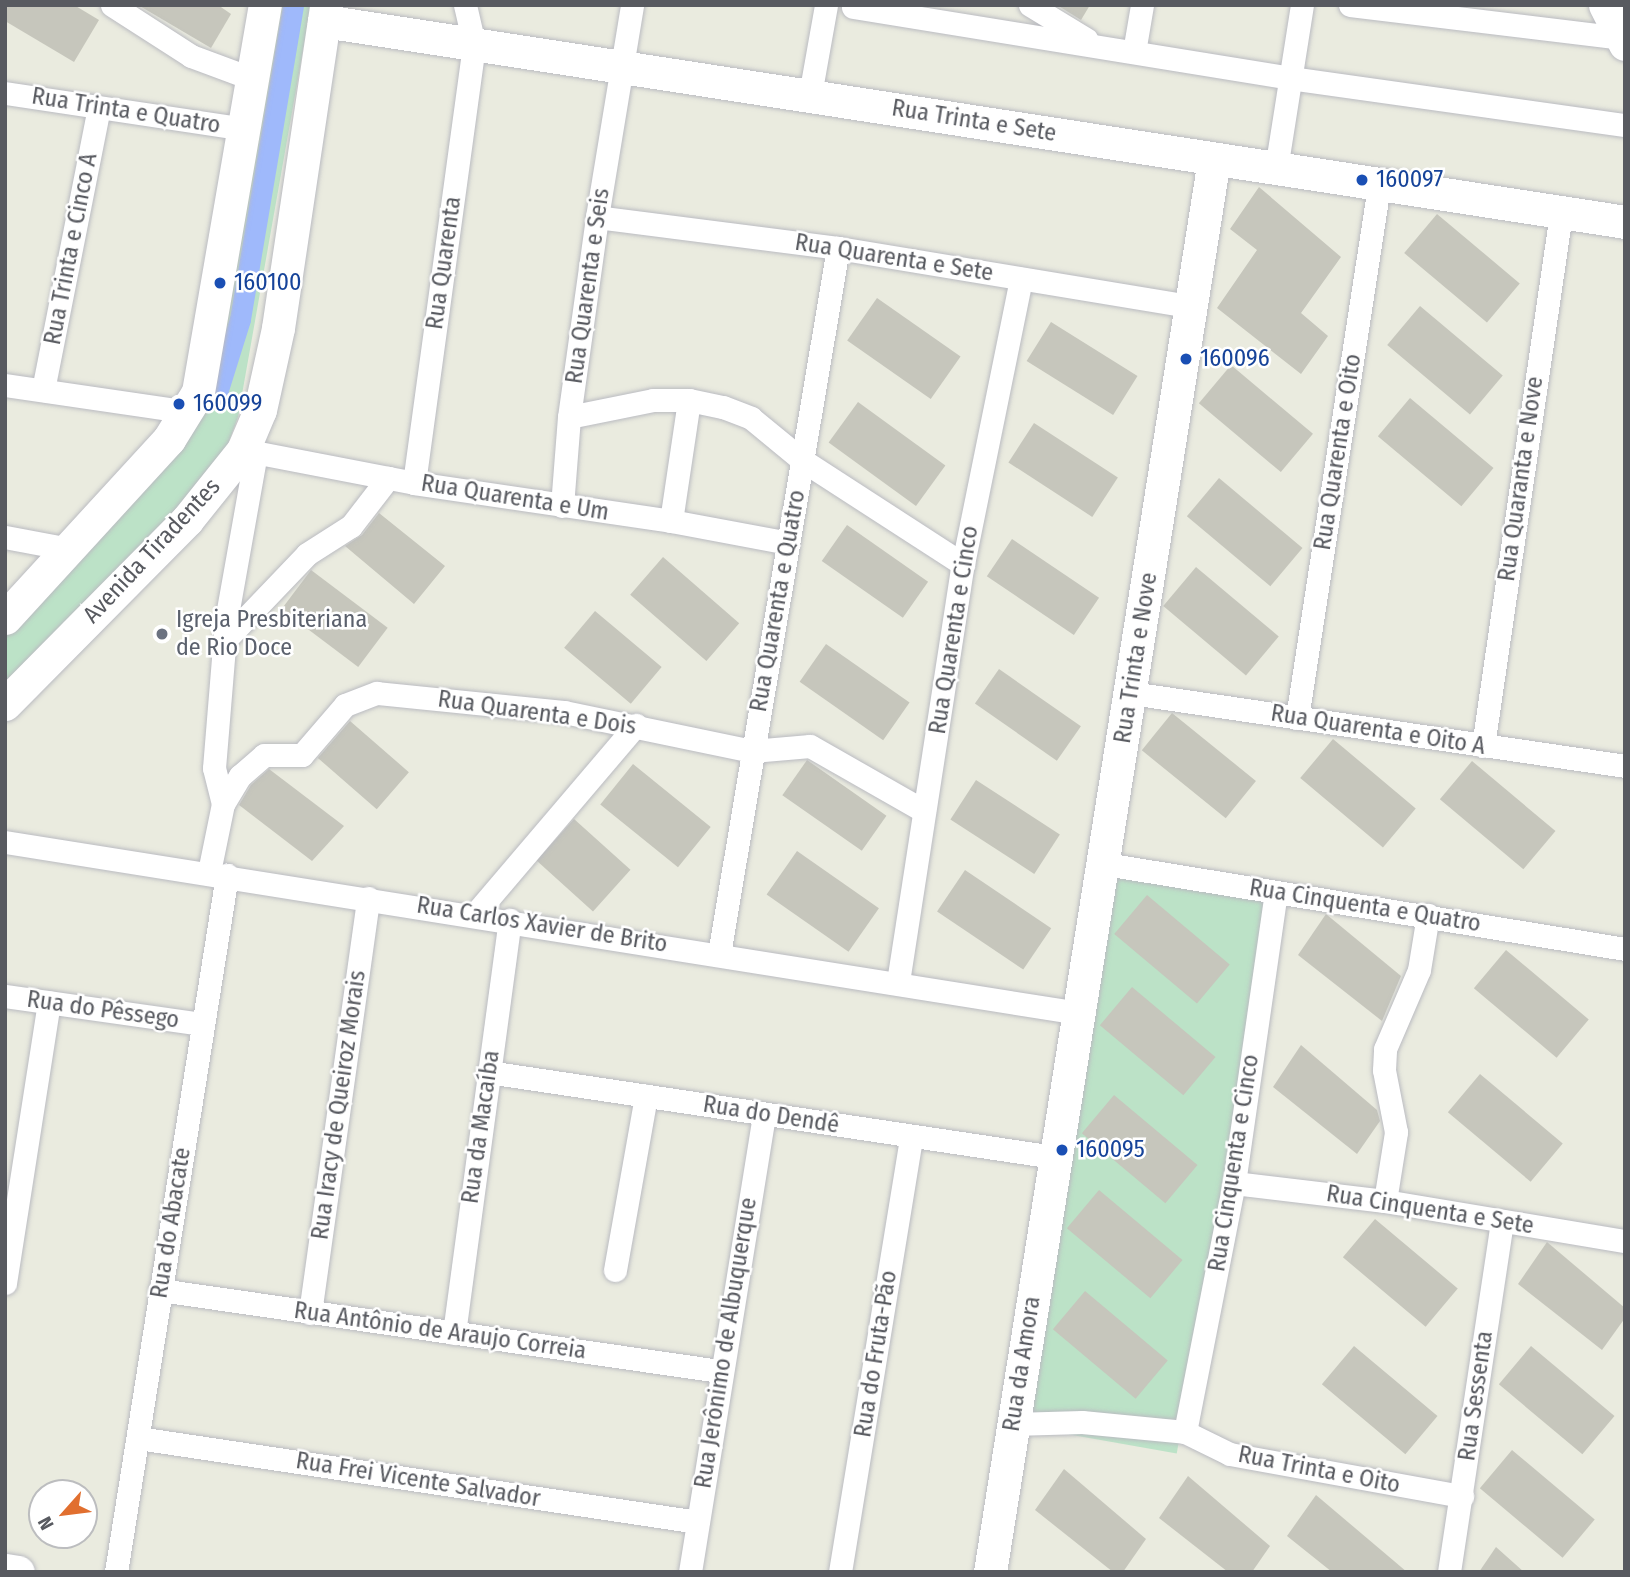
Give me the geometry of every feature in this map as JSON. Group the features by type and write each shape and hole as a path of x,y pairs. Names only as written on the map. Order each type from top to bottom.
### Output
{"street":[{"path":"5,618 189,412 207,346 246,130 265,5"},
{"path":"465,5 474,44"},
{"name":"Rua Quarenta e Seis","path":"562,506 569,417 597,217 624,67 632,5"},
{"path":"810,95 826,5"},
{"path":"1030,5 1097,46"},
{"path":"1134,52 1142,5"},
{"path":"1276,169 1302,5"},
{"path":"1350,5 1623,41"},
{"path":"1605,5 1623,41"},
{"path":"120,7 191,56 253,79"},
{"path":"853,7 1290,78 1625,125"},
{"name":"Rua Trinta e Sete","path":"325,13 474,44 1378,186 1625,222"},
{"name":"Avenida Tiradentes","path":"7,701 187,520 250,451 278,328 325,13"},
{"name":"Rua Quarenta","path":"414,483 474,44"},
{"name":"Rua Trinta e Quatro","path":"5,93 246,130"},
{"name":"Rua Trinta e Cinco A","path":"43,390 99,108"},
{"name":"Rua Trinta e Nove","path":"1054,1157 1105,864 1214,159"},
{"name":"Rua Quarenta e Oito","path":"1297,718 1378,186"},
{"name":"Rua Quaranta e Nove","path":"1483,746 1561,213"},
{"name":"Rua Quarenta e Sete","path":"597,217 838,248 1190,306"},
{"name":"Rua Quarenta e Quatro","path":"719,954 838,248"},
{"name":"Rua Quarenta e Cinco","path":"898,982 963,564 1021,279"},
{"path":"5,385 189,412"},
{"path":"569,417 653,400 689,400 751,418 802,460 963,564"},
{"path":"671,521 689,400"},
{"path":"223,804 214,768 224,641 250,451"},
{"name":"Rua Quarenta e Um","path":"250,451 414,483 671,521 788,543"},
{"path":"224,641 307,554 351,526 388,478"},
{"path":"5,537 69,549"},
{"name":"Rua Quarenta e Dois","path":"223,804 240,776 264,755 302,755 345,705 377,693 564,712 752,751 822,749 924,811"},
{"name":"Rua Quarenta e Oito A","path":"1132,693 1625,766"},
{"path":"476,913 636,725"},
{"name":"Rua do Abacate","path":"116,1572 201,1024 223,804"},
{"name":"Rua Carlos Xavier de Brito","path":"5,842 476,913 1078,1013"},
{"name":"Rua Cinquenta e Quatro","path":"1105,864 1625,949"},
{"name":"Rua Cinquenta e Cinco","path":"1185,1432 1234,1182 1276,892"},
{"name":"Rua Iracy de Queiroz Morais","path":"310,1312 368,898"},
{"path":"1385,1201 1396,1132 1384,1070 1385,1049 1419,971 1428,915"},
{"name":"Rua da Macaíba","path":"454,1333 510,920"},
{"name":"Rua do Pêssego","path":"5,996 201,1024"},
{"path":"5,1283 49,1002"},
{"name":"Rua do Dendê","path":"488,1072 1054,1157"},
{"path":"615,1270 646,1096"},
{"name":"Rua Jerônimo de Albuquerque","path":"690,1572 719,1371 764,1114"},
{"name":"Rua do Fruta-Pão","path":"840,1572 911,1137"},
{"name":"Rua da Amora","path":"990,1572 1054,1157"},
{"name":"Rua Cinquenta e Sete","path":"1234,1182 1385,1201 1625,1241"},
{"name":"Rua Sessenta","path":"1449,1572 1502,1221"},
{"name":"Rua Antônio de Araujo Correia","path":"160,1290 719,1371"},
{"name":"Rua Trinta e Oito","path":"1013,1424 1082,1422 1185,1432 1230,1454 1462,1496"},
{"name":"Rua Frei Vicente Salvador","path":"138,1438 698,1522"},
{"path":"5,1570 18,1572"}],"green space":[{"path":"266,5 311,5 238,417 212,487 5,685 5,638 155,473 198,404"},
{"path":"1105,864 1275,894 1177,1453 1006,1423"}],"building":[{"path":"5,5 74,5 99,20 74,62 5,21"},
{"path":"138,5 218,5 231,14 211,48"},
{"path":"1057,5 1090,5 1081,20"},
{"path":"1259,187 1341,257 1301,313 1328,336 1301,374 1217,308 1257,250 1230,229"},
{"path":"1437,214 1520,283 1487,322 1404,253"},
{"path":"877,298 961,357 931,399 847,341"},
{"path":"1420,306 1503,375 1470,414 1387,345"},
{"path":"1051,322 1138,376 1113,415 1027,361"},
{"path":"1231,365 1313,434 1281,472 1199,403"},
{"path":"1410,398 1493,468 1461,506 1378,436"},
{"path":"858,402 945,465 916,506 829,442"},
{"path":"1034,423 1118,477 1092,517 1008,462"},
{"path":"1219,478 1302,548 1270,586 1187,516"},
{"path":"379,513 445,566 414,604 345,546 362,535"},
{"path":"847,525 928,582 903,618 822,561"},
{"path":"1012,539 1099,598 1074,635 987,576"},
{"path":"663,557 739,623 706,661 630,595"},
{"path":"1196,567 1279,636 1246,675 1163,606"},
{"path":"311,570 388,628 358,667 282,609"},
{"path":"595,611 662,667 631,704 564,648"},
{"path":"826,644 910,703 883,740 800,682"},
{"path":"999,669 1081,726 1057,761 975,703"},
{"path":"1172,713 1256,781 1226,818 1142,750"},
{"path":"350,721 409,772 377,809 318,758"},
{"path":"1333,739 1416,808 1383,847 1300,778"},
{"path":"807,760 886,816 862,851 782,795"},
{"path":"1472,761 1555,831 1523,869 1440,799"},
{"path":"633,764 711,827 678,867 600,804"},
{"path":"269,769 344,826 312,861 239,805 251,785"},
{"path":"976,780 1060,834 1034,874 950,819"},
{"path":"574,819 630,870 593,911 537,861"},
{"path":"797,851 879,908 849,952 767,894"},
{"path":"965,870 1051,928 1023,970 937,911"},
{"path":"1147,895 1230,964 1197,1003 1114,934"},
{"path":"1326,914 1401,976 1382,1021 1298,955"},
{"path":"1506,950 1589,1019 1557,1058 1474,988"},
{"path":"1132,987 1215,1057 1183,1095 1100,1025"},
{"path":"1301,1045 1377,1110 1380,1121 1357,1154 1273,1087"},
{"path":"1480,1074 1563,1143 1531,1182 1448,1112"},
{"path":"1114,1095 1197,1165 1165,1203 1082,1133"},
{"path":"1099,1190 1182,1260 1150,1298 1067,1228"},
{"path":"1375,1219 1458,1288 1426,1327 1343,1257"},
{"path":"1547,1242 1625,1308 1625,1318 1602,1350 1518,1284"},
{"path":"1085,1291 1168,1360 1136,1399 1053,1329"},
{"path":"1354,1346 1437,1416 1405,1454 1322,1384"},
{"path":"1531,1346 1614,1416 1582,1454 1499,1384"},
{"path":"1512,1450 1595,1519 1563,1558 1480,1488"},
{"path":"1064,1469 1146,1539 1123,1572 1113,1572 1035,1510"},
{"path":"1188,1476 1270,1546 1252,1572 1228,1572 1159,1518"},
{"path":"1316,1495 1407,1572 1332,1572 1287,1536"},
{"path":"1496,1547 1524,1572 1479,1572"}],"waterway":[{"path":"215,399 240,319 293,5"}],"place":[{"name":"160097","path":"1362,180"},
{"name":"160100","path":"220,283"},
{"name":"160096","path":"1186,359"},
{"name":"160099","path":"179,404"},
{"name":"Igreja Presbiteriana de Rio Doce","path":"162,634"},
{"name":"160095","path":"1062,1150"}]}
